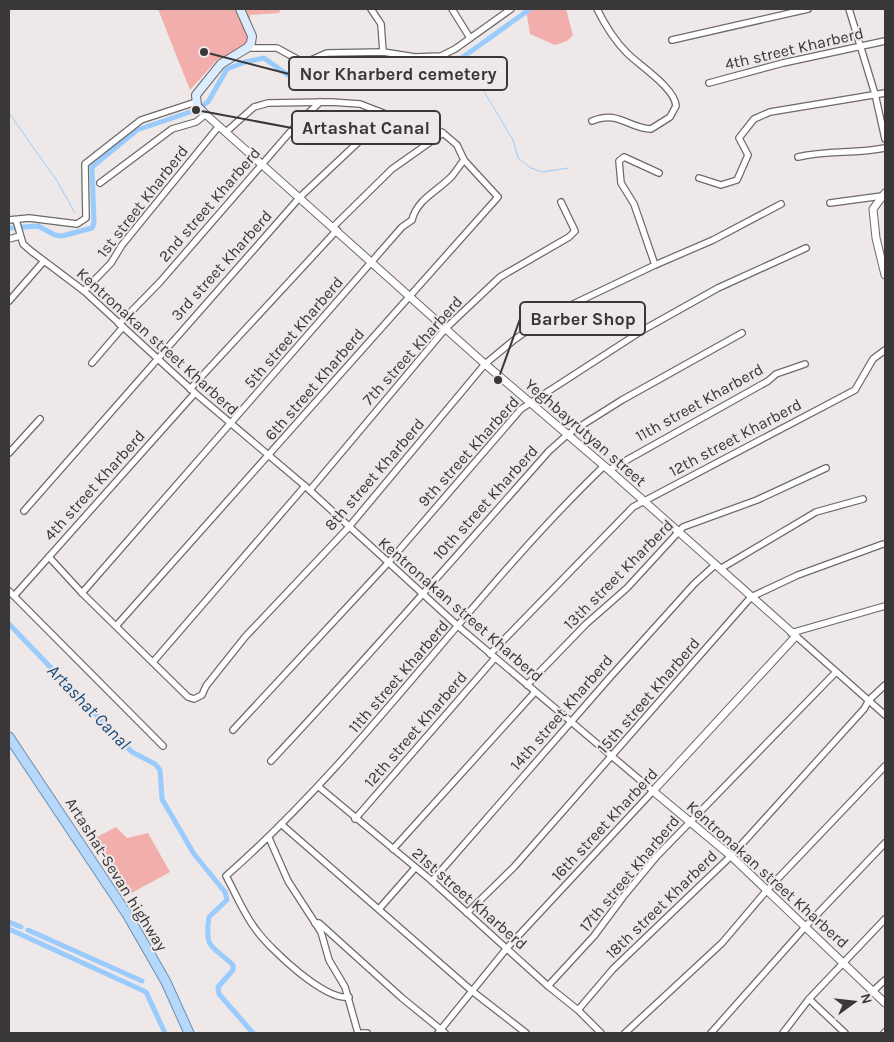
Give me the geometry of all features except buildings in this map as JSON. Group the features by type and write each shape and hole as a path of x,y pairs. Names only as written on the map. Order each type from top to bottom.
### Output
{"main road":[{"path":"200,108 196,94 221,64 247,48 252,36 240,9"},
{"name":"Artashat-Sevan highway","path":"9,737 127,914 166,982 189,1033"}],"street":[{"path":"371,9 381,24 383,52"},
{"path":"452,9 470,38"},
{"path":"247,48 277,48 299,60 310,60 327,53 383,52 415,57 441,56 511,9"},
{"path":"592,121 605,117 615,117 651,129 670,117 676,106 674,98 667,89 619,44 597,9"},
{"path":"672,40 808,9"},
{"path":"849,9 875,94 885,139"},
{"name":"4th street Kharberd","path":"709,83 767,66 885,41"},
{"path":"699,178 721,185 737,180 748,155 739,138 754,119 770,112 885,92"},
{"path":"226,132 254,108 268,103 320,102 360,104 391,116 420,121 443,133 457,145 464,160"},
{"name":"2nd street Kharberd","path":"92,364 121,325 263,165 296,124 320,102"},
{"path":"9,220 29,218 68,225 77,224 86,218 85,164 141,120 200,108 196,122 172,129 100,183"},
{"name":"Yeghbayrutyan street","path":"200,108 486,364 568,434 885,715"},
{"name":"3rd street Kharberd","path":"24,510 300,198 368,133 391,116"},
{"name":"1st street Kharberd","path":"84,291 111,263 122,245 219,126"},
{"name":"4th street Kharberd","path":"11,593 48,557 335,229 392,169 443,133"},
{"path":"798,157 821,151 864,152 885,148"},
{"path":"655,265 634,204 621,183 619,161 624,158 632,160 659,173"},
{"name":"5th street Kharberd","path":"82,593 231,425 402,227 412,220 414,211 430,193 451,177 464,160"},
{"name":"6th street Kharberd","path":"117,625 498,198 464,160"},
{"path":"830,203 883,194"},
{"path":"883,194 873,209 876,238 885,275"},
{"name":"7th street Kharberd","path":"153,662 446,328 500,277 569,237 575,231 561,202"},
{"name":"8th street Kharberd","path":"48,557 188,697 194,699 202,695 206,686 245,637 348,528 486,364 514,340 548,316 655,265 713,240 781,204"},
{"path":"9,238 20,236 16,220"},
{"name":"Kentronakan street Kharberd","path":"20,236 23,244 84,291 192,391 307,488 348,528 422,592 458,627 731,856 885,1003"},
{"name":"9th street Kharberd","path":"233,730 388,562 530,401 643,330 718,288 806,248"},
{"path":"9,301 44,261"},
{"name":"10th street Kharberd","path":"271,761 348,679 422,592 549,451 568,434 622,400 742,333"},
{"name":"12th street Kharberd","path":"355,819 492,656 632,507 855,390 873,359 885,350"},
{"name":"11th street Kharberd","path":"348,997 336,997 320,989 257,931 226,876 269,838 319,787 561,510 606,468 768,381 776,374 805,364"},
{"path":"9,453 40,419"},
{"name":"13th street Kharberd","path":"527,685 586,624 627,588 678,531 757,500 826,468"},
{"name":"14th street Kharberd","path":"432,881 694,584 718,567 816,512 863,499"},
{"name":"15th street Kharberd","path":"467,912 514,867 580,790 612,758 751,596 798,575 883,544"},
{"path":"11,593 163,746"},
{"path":"794,634 885,606"},
{"name":"16th street Kharberd","path":"441,1032 507,948 653,791 794,634"},
{"name":"17th street Kharberd","path":"548,986 594,936 622,897 657,856 836,672"},
{"name":"18th street Kharberd","path":"578,1010 614,969 731,856 864,709 869,700 885,685"},
{"path":"393,849 534,692"},
{"path":"625,1033 722,943 767,890 885,766"},
{"name":"21st street Kharberd","path":"319,787 355,819 432,881 548,986 578,1010 601,1033"},
{"path":"281,824 472,991 526,1033"},
{"path":"269,838 288,881 321,932 329,960 345,987 358,1033"},
{"path":"711,1033 806,926 885,843"},
{"path":"379,909 415,868"},
{"path":"783,1033 809,999 885,919"},
{"path":"315,923 319,923 441,1032"},
{"path":"873,991 885,980"},
{"path":"809,999 845,1033"},
{"path":"362,1033 367,1033"}],"shaded area":[{"path":"158,9 281,9 279,13 250,15 251,43 216,61 190,90"},
{"path":"526,9 566,9 573,35 567,41 555,45 530,34"},
{"path":"116,827 127,838 148,833 170,872 126,896 93,839"}],"waterway":[{"name":"Artashat Canal","path":"9,228 38,226 55,235 62,236 92,228 94,223 92,167 137,130 196,110 208,102 227,69 245,62 264,58 292,78 300,80 328,59 351,57 445,70 530,9"},
{"path":"449,68 454,73 479,83 513,140 518,158 531,168 542,172 568,168"},
{"path":"9,113 57,181 75,213"},
{"name":"Artashat Canal","path":"9,624 132,752 155,764 160,770 162,799 194,854 225,892 227,900 209,917 208,928 209,942 215,950 233,965 233,970 218,987 219,994 253,1033"},
{"path":"9,922 21,927"},
{"path":"9,929 146,992 165,1033"},
{"path":"28,930 142,981"}],"place":[{"name":"Nor Kharberd cemetery","path":"204,52"},
{"name":"Artashat Canal","path":"196,110"},
{"name":"Barber Shop","path":"498,380"}]}
